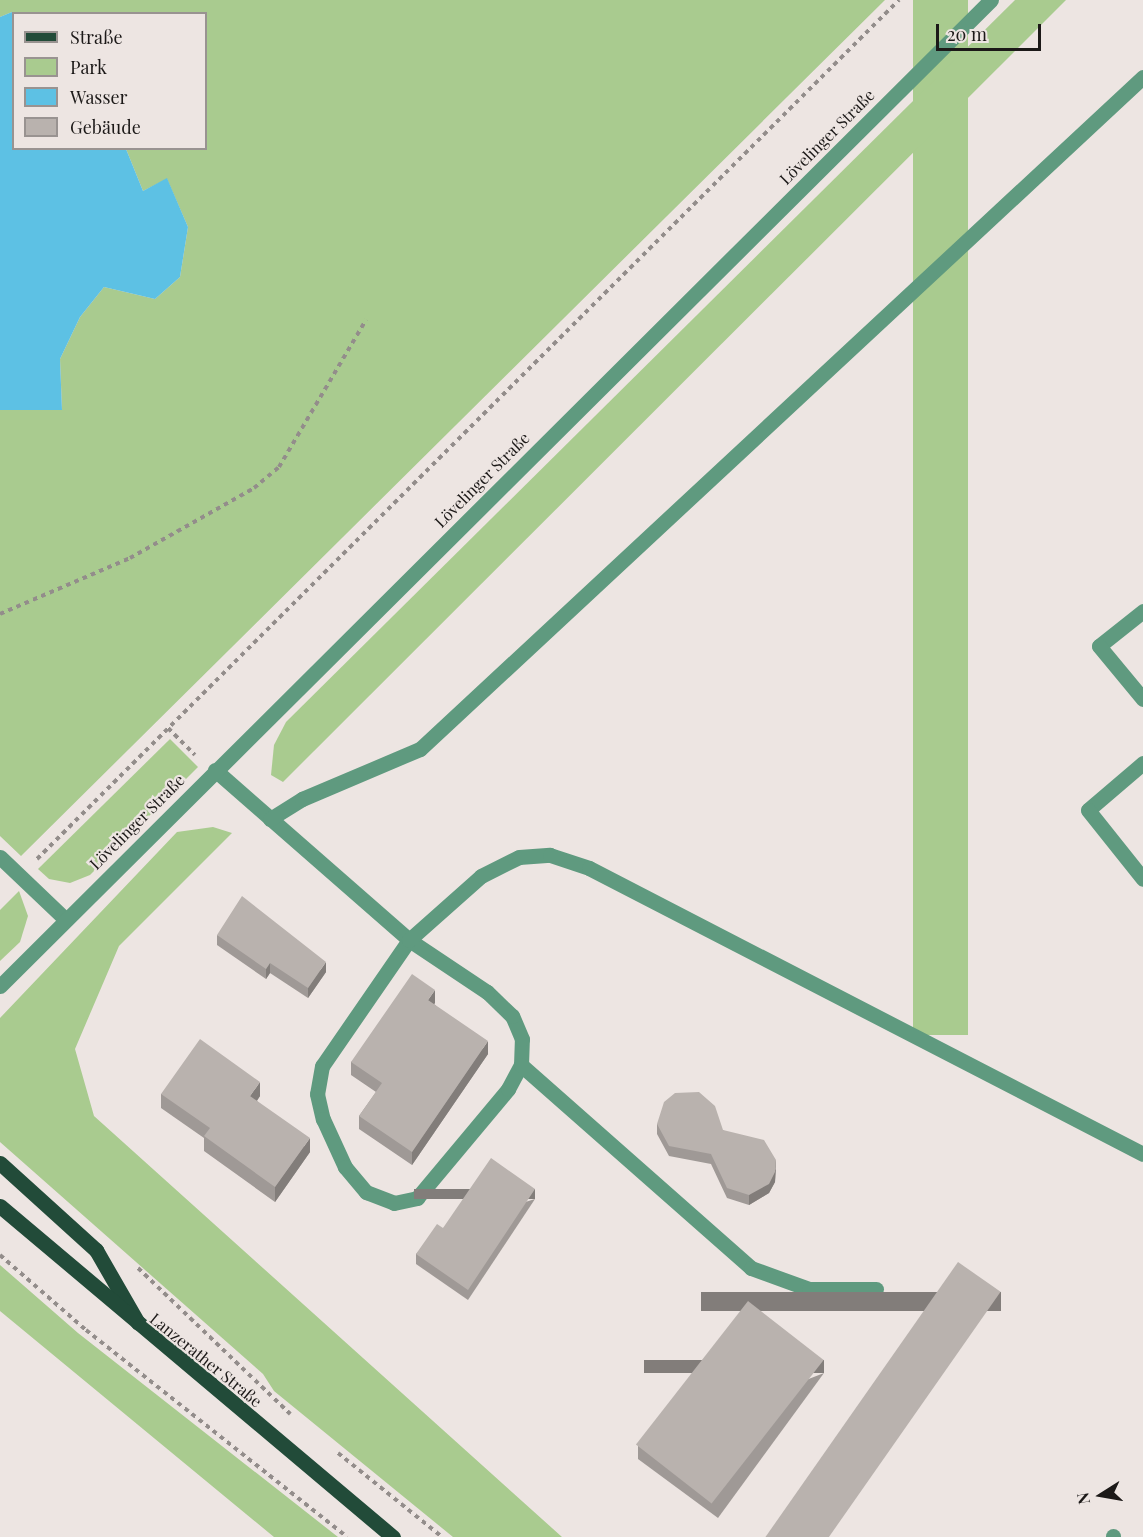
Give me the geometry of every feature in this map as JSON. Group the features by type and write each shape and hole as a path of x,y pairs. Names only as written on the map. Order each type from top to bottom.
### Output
{"main road":[{"path":"0,1163 96,1250 144,1333"},
{"name":"Lanzerather Straße","path":"0,1206 144,1333 393,1537"}],"street":[{"name":"Lövelinger Straße","path":"0,986 991,0"},
{"path":"270,819 302,799 420,750 1143,77"},
{"path":"1143,611 1099,646 1143,699"},
{"path":"1143,763 1088,810 1143,879"},
{"path":"215,770 409,940 487,992 512,1016 522,1039 521,1065 508,1089 417,1198 394,1203 366,1192 345,1167 323,1119 317,1094 320,1075 409,940 481,876 519,857 550,855 600,873 1143,1154"},
{"path":"0,857 65,919"},
{"path":"521,1065 751,1268 809,1289 876,1290"}],"path":[{"path":"21,876 899,0"},
{"path":"0,614 130,558 254,488 279,467 366,320"},
{"path":"168,728 215,770"},
{"path":"0,1255 86,1330 347,1537"},
{"path":"135,1265 215,1336 297,1421"},
{"path":"333,1450 442,1537"}],"green space":[{"path":"0,0 885,0 21,856 0,836 0,410 62,410 60,359 80,317 104,287 155,299 180,277 188,227 167,179 143,191 126,150 207,150 207,12 12,12 0,17"},
{"path":"913,0 968,0 968,1035 913,1035"},
{"path":"1015,0 1066,0 283,782 271,775 274,745 286,722"},
{"path":"170,739 198,767 90,875 70,883 49,879 38,869"},
{"path":"213,827 232,833 119,946 75,1049 94,1116 562,1537 453,1537 274,1391 263,1374 0,1142 0,1018 177,832"},
{"path":"19,891 28,916 20,942 0,961 0,910"},
{"path":"0,1265 78,1333 338,1537 274,1537 0,1311"}],"water":[{"path":"12,12 12,150 126,150 143,191 167,178 188,227 180,277 155,299 104,287 80,317 60,359 62,410 0,410 0,17"}],"building":[{"path":"242,896 326,962 308,988 270,963 266,969 217,935"},
{"path":"412,974 435,990 428,1000 488,1041 412,1152 359,1116 382,1083 351,1062"},
{"path":"200,1039 260,1082 250,1096 310,1138 275,1187 204,1136 210,1128 161,1094"},
{"path":"699,1092 715,1106 723,1130 764,1140 776,1160 775,1172 769,1184 749,1195 727,1188 711,1154 669,1146 657,1124 664,1102 675,1093"},
{"path":"491,1158 535,1189 468,1290 416,1254 437,1224 443,1228"},
{"path":"958,1262 1001,1292 829,1537 765,1537"},
{"path":"748,1301 824,1360 712,1504 636,1444"}]}
